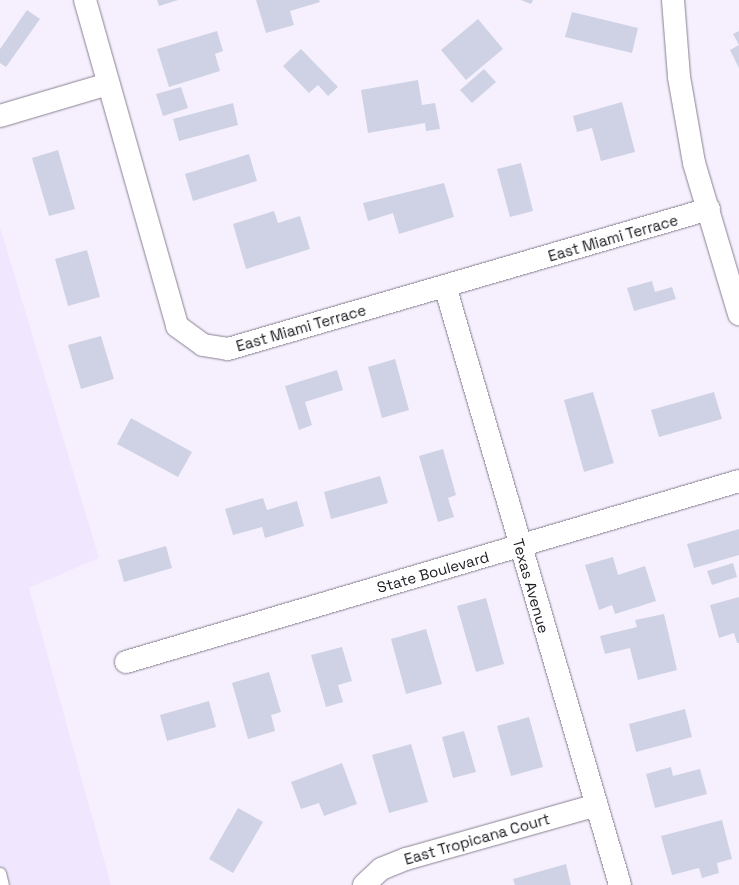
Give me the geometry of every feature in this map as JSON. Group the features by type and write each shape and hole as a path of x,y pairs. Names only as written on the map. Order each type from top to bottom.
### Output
{"street":[{"name":"East Miami Terrace","path":"85,0 177,326 203,345 228,349 709,209"},
{"path":"673,0 681,85 694,163 709,209 739,314"},
{"path":"0,116 108,84"},
{"name":"Texas Avenue","path":"445,286 519,547 620,885"},
{"name":"State Boulevard","path":"126,662 739,481"},
{"name":"East Tropicana Court","path":"364,885 381,869 406,859 597,805"}],"lane":[{"path":"0,873 3,885"}],"shaded area":[{"path":"0,227 99,558 29,588 111,885 0,885"}],"building":[{"path":"157,0 178,0 159,6"},
{"path":"256,0 319,0 320,2 290,11 294,25 266,33"},
{"path":"521,0 533,0 531,4"},
{"path":"27,10 40,19 6,67 0,63 0,49"},
{"path":"572,12 638,28 632,53 565,37"},
{"path":"478,19 503,49 466,80 441,50"},
{"path":"217,31 223,51 215,54 220,71 169,87 157,49"},
{"path":"739,31 739,45 733,34"},
{"path":"739,45 739,68 730,50"},
{"path":"301,49 338,87 328,96 318,85 309,93 283,66"},
{"path":"484,69 496,82 472,103 460,90"},
{"path":"418,80 422,105 435,103 440,129 426,131 425,123 368,133 361,90"},
{"path":"181,87 188,108 163,116 156,94"},
{"path":"622,102 635,152 601,161 592,128 577,132 573,116"},
{"path":"233,103 238,125 179,141 173,119"},
{"path":"58,150 75,209 49,216 32,158"},
{"path":"249,154 257,181 193,201 185,174"},
{"path":"521,163 533,211 510,217 497,169"},
{"path":"444,183 454,217 399,234 393,213 368,221 363,203"},
{"path":"274,211 278,223 300,216 310,249 246,269 233,224"},
{"path":"87,250 100,297 68,306 55,259"},
{"path":"652,281 655,292 672,287 676,299 634,311 627,288"},
{"path":"101,336 114,379 81,389 68,345"},
{"path":"395,359 409,410 382,418 368,367"},
{"path":"337,370 343,390 305,402 312,425 299,430 285,386"},
{"path":"593,392 614,463 584,472 564,400"},
{"path":"714,392 722,419 659,437 651,410"},
{"path":"131,418 192,452 178,477 117,444"},
{"path":"443,449 456,495 448,498 454,517 438,522 419,456"},
{"path":"380,476 388,503 331,519 324,492"},
{"path":"263,498 267,510 297,501 304,526 265,538 262,527 233,535 225,509"},
{"path":"739,529 739,555 694,568 687,544"},
{"path":"166,546 172,568 124,582 118,560"},
{"path":"613,557 618,575 645,566 656,601 615,614 612,605 599,610 585,565"},
{"path":"733,563 737,577 712,585 707,571"},
{"path":"739,597 739,643 737,643 734,633 719,638 710,605"},
{"path":"486,598 504,664 476,672 457,606"},
{"path":"664,614 677,670 638,680 630,648 605,654 600,636 637,627 635,620"},
{"path":"426,629 442,684 406,694 391,639"},
{"path":"342,647 352,681 338,685 343,702 326,707 311,655"},
{"path":"269,672 281,712 271,715 275,731 248,739 232,683"},
{"path":"209,701 216,727 167,741 160,715"},
{"path":"685,709 692,737 636,752 629,724"},
{"path":"529,717 543,767 511,776 497,726"},
{"path":"464,731 476,772 453,778 442,737"},
{"path":"411,744 428,802 389,813 372,755"},
{"path":"342,763 357,804 324,816 319,803 301,809 291,782"},
{"path":"671,767 673,776 700,769 707,794 655,808 646,774"},
{"path":"238,808 263,822 233,873 209,859"},
{"path":"722,820 732,859 717,863 719,873 702,878 699,868 672,875 661,836"},
{"path":"566,864 571,885 515,885 513,879"}]}
